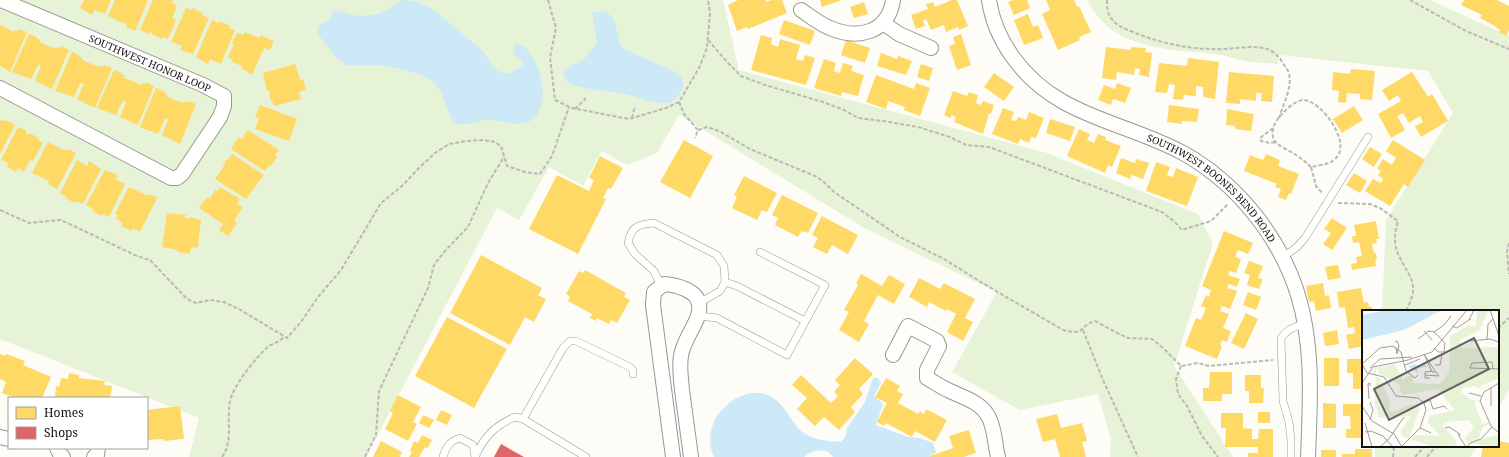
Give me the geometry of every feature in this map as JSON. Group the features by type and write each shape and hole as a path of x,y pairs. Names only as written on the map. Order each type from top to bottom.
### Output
{"street":[{"name":"SOUTHWEST HONOR LOOP","path":"0,88 171,178 177,178 182,174 220,117 224,106 224,96 204,85 1,0"},
{"path":"801,10 828,27 849,33 860,33 872,31 883,23 891,10 893,0"},
{"name":"SOUTHWEST BOONES BEND ROAD","path":"988,0 994,23 1004,45 1032,80 1067,105 1086,114 1165,144 1201,164 1218,177 1255,215 1275,243 1298,294 1305,323 1308,343 1309,370 1308,457"},
{"path":"883,23 899,34 931,48"},
{"path":"673,457 653,305 654,292 664,284 676,285 693,295 699,310 685,341 681,355 680,370 691,457"},
{"path":"893,355 908,326 937,341 939,346 927,370 926,378 947,390 976,403 984,410 993,429 998,457"}],"lane":[{"path":"1283,258 1297,247 1305,238 1368,137"},
{"path":"661,286 654,271 635,254 628,244 630,235 634,228 644,224 654,223 717,255 724,266 725,282 720,291 699,310 787,355 825,285 760,252"},
{"path":"725,282 737,286 806,321"},
{"path":"1291,457 1290,434 1283,401 1281,339 1290,329 1305,323"},
{"path":"523,419 563,348 570,341 576,341 630,367 633,370 633,374"},
{"path":"475,457 485,438 495,428 515,417 523,419 586,457"},
{"path":"443,457 445,450 450,443 460,438 473,445 475,457"}],"path":[{"path":"548,0 556,28 550,57 555,100 575,109 632,118 666,108 679,102 700,68 707,48 710,14 708,0"},
{"path":"1107,0 1110,18 1120,27 1152,40 1211,50 1253,47 1270,49 1276,54 1288,71 1289,83 1286,98 1274,128 1274,140 1299,156 1311,167 1316,186 1321,193 1327,197"},
{"path":"1410,0 1466,31 1509,48"},
{"path":"708,40 728,64 741,76 765,85 823,102 844,110 858,118 918,127 950,137 966,145 989,147 1162,212 1175,222 1182,230 1211,221 1230,202"},
{"path":"575,109 586,98"},
{"path":"1278,118 1289,107 1296,102 1303,100 1309,102 1328,117 1337,130 1341,149 1338,157 1326,164 1311,167"},
{"path":"679,102 684,114 698,130"},
{"path":"632,118 635,106"},
{"path":"0,210 29,223 61,220 137,256 150,260 187,299 196,303 210,300 224,302 239,309 287,338 301,322 318,297 341,270 373,213 381,203 402,186 435,152 450,144 466,140 495,142 501,146 507,166 525,172 540,174 552,156 569,107"},
{"path":"698,130 707,127 718,131 750,149 815,176 824,182 834,192 900,237 944,259 1063,330 1075,333 1083,330 1090,322 1095,320 1128,338 1152,339 1180,366"},
{"path":"1274,128 1260,138 1261,141 1270,143 1276,142"},
{"path":"695,138 698,130"},
{"path":"365,457 376,435 379,391 428,288 434,265 444,252 468,227 488,183 504,157"},
{"path":"1335,202 1370,204 1380,208 1398,221 1395,232 1394,246 1410,275 1413,287 1412,298 1406,310"},
{"path":"1509,243 1507,252 1509,274"},
{"path":"1499,327 1509,318"},
{"path":"1083,330 1103,380 1138,457"},
{"path":"222,457 226,453 229,443 228,422 232,395 249,367 269,346 282,340 284,336"},
{"path":"1180,366 1198,363 1209,366 1274,360"},
{"path":"1180,366 1176,379 1178,394 1187,406 1202,436 1218,457"},
{"path":"1393,457 1394,447"},
{"path":"1415,457 1424,447"},
{"path":"1427,457 1435,447"}],"green space":[{"path":"0,0 723,0 739,70 1047,153 1198,214 1213,243 1174,366 1233,457 1110,457 1111,440 1098,394 1020,410 952,372 997,292 866,229 679,115 657,153 627,165 602,151 583,186 549,167 519,220 497,208 366,457 189,457 199,418 0,339"},
{"path":"1087,0 1430,0 1509,36 1509,390 1499,407 1499,310 1382,310 1386,220 1453,113 1428,71 1279,55 1278,64 1257,63 1221,55 1145,45 1128,39 1113,30 1099,17"},
{"path":"1375,447 1476,447 1470,457 1375,457"}],"water":[{"path":"402,0 420,3 441,16 480,48 497,71 507,73 517,70 524,63 513,53 514,43 523,46 535,62 542,84 543,95 541,106 537,115 530,121 519,124 490,120 468,124 456,123 451,118 443,97 436,85 429,79 410,71 386,66 346,65 335,56 317,33 319,25 330,19 333,11 367,16 378,14"},
{"path":"604,11 609,14 614,22 622,48 677,73 681,77 683,81 683,88 675,99 671,102 660,103 626,94 581,87 567,82 563,74 571,65 584,59 597,44 592,13"},
{"path":"873,378 878,378 881,383 874,396 883,404 876,425 908,437 920,438 933,443 936,453 930,455 931,457 833,457 827,451 819,450 811,452 804,457 714,457 710,440 714,422 725,407 732,401 749,393 767,395 776,400 805,434 820,440 841,442 845,437 847,428 865,402"}],"building: Homes":[{"path":"84,0 111,0 105,14 94,10 92,15 80,8"},
{"path":"115,0 148,0 135,31 126,27 126,22 125,24 108,16"},
{"path":"153,0 173,0 172,3 177,6 172,18 176,20 168,39 163,37 162,39 151,34 152,33 150,32 149,34 140,30"},
{"path":"738,0 766,0 766,2 772,0 782,0 787,13 748,29 747,27 737,31 728,5"},
{"path":"820,0 842,0 822,7"},
{"path":"952,0 957,0 968,26 959,30 958,27 946,32 944,25 931,30 926,19 923,21 925,26 916,29 911,15 928,9 926,4 933,2 935,7"},
{"path":"1013,0 1027,0 1030,8 1014,15 1008,2"},
{"path":"1046,0 1074,0 1077,7 1079,6 1091,32 1079,37 1080,40 1058,50 1042,14 1050,10"},
{"path":"1464,0 1497,0 1509,6 1509,30 1506,36 1499,32 1500,30 1495,26 1480,18 1482,15 1461,5"},
{"path":"864,2 868,14 854,18 850,7"},
{"path":"186,8 192,10 192,8 203,13 202,15 209,18 193,54 180,50 182,46 171,42"},
{"path":"1028,14 1033,27 1038,25 1043,38 1024,45 1014,20"},
{"path":"212,20 219,23 219,21 235,30 221,64 210,59 208,64 196,57"},
{"path":"784,20 815,31 810,45 779,34"},
{"path":"0,25 14,32 15,30 18,31 19,29 27,32 10,72 0,66"},
{"path":"245,32 259,38 260,35 274,41 270,50 264,48 252,75 241,68 242,66 232,62 233,60 228,57 237,33 243,35"},
{"path":"29,34 37,37 36,38 40,40 39,42 56,49 57,47 60,48 61,46 69,50 52,89 35,81 41,66 40,65 38,65 31,79 12,72"},
{"path":"961,34 971,65 957,70 949,46 955,44 953,37"},
{"path":"761,35 772,38 771,44 778,47 780,39 800,45 796,59 803,61 805,55 815,58 806,85 751,70"},
{"path":"846,40 870,48 865,63 841,55"},
{"path":"1106,47 1131,50 1131,47 1146,48 1145,52 1152,53 1149,77 1139,75 1140,69 1135,68 1134,75 1117,72 1116,80 1102,78"},
{"path":"72,52 79,55 82,60 99,67 100,65 103,67 104,65 112,68 95,108 77,99 84,84 80,83 74,97 55,91"},
{"path":"881,53 897,59 898,56 912,61 906,75 877,66"},
{"path":"1188,58 1219,62 1215,99 1203,97 1203,87 1196,86 1196,96 1184,95 1183,100 1173,99 1175,85 1169,84 1167,93 1155,92 1159,63 1187,66"},
{"path":"824,59 836,63 834,71 840,73 843,63 853,66 851,71 864,75 858,96 842,92 841,96 814,88"},
{"path":"295,64 300,80 303,79 306,90 299,92 301,99 274,106 269,94 270,91 267,91 263,73"},
{"path":"921,64 933,68 929,81 917,77"},
{"path":"1351,69 1375,71 1372,100 1360,99 1360,94 1347,93 1346,103 1338,102 1339,91 1332,90 1333,72 1350,74"},
{"path":"114,70 122,73 121,74 125,76 124,78 142,85 142,83 145,84 146,82 154,86 138,125 120,117 126,102 123,100 116,115 97,108"},
{"path":"1229,72 1274,76 1272,102 1261,101 1262,93 1256,93 1256,101 1240,99 1240,104 1226,103"},
{"path":"1412,72 1428,97 1432,94 1448,121 1421,137 1415,126 1423,122 1420,116 1409,123 1403,113 1397,116 1405,130 1391,138 1378,114 1401,101 1398,95 1389,101 1382,90"},
{"path":"994,73 1014,87 1004,101 984,87"},
{"path":"876,75 914,89 916,83 930,88 920,116 904,110 905,107 888,101 886,109 866,102"},
{"path":"1117,83 1131,88 1125,103 1113,99 1111,105 1098,100 1104,85 1115,89"},
{"path":"156,88 164,91 163,92 167,94 166,96 175,100 184,103 185,101 187,103 188,101 196,104 180,144 162,135 168,120 167,119 165,119 158,134 140,127"},
{"path":"953,91 967,96 969,92 978,95 976,103 981,105 983,101 994,105 991,114 989,113 983,134 954,122 956,117 952,115 950,118 944,115"},
{"path":"260,105 297,119 289,141 255,129 259,119 255,117"},
{"path":"1169,105 1199,109 1197,122 1182,121 1182,124 1167,122"},
{"path":"1354,106 1363,120 1342,133 1333,119"},
{"path":"1003,108 1014,112 1011,120 1016,121 1018,117 1026,120 1029,112 1044,118 1036,138 1031,137 1029,143 1020,139 1018,144 992,134"},
{"path":"1227,109 1254,114 1251,131 1235,129 1235,126 1226,125"},
{"path":"1050,119 1075,127 1070,141 1046,133"},
{"path":"0,120 8,121 15,125 0,154"},
{"path":"18,127 27,131 26,134 28,135 29,133 39,138 38,140 43,143 33,161 30,160 24,172 18,168 16,172 7,167 8,163 1,160"},
{"path":"1079,129 1090,134 1087,140 1094,143 1098,134 1106,137 1105,140 1121,146 1112,167 1108,165 1105,173 1067,156"},
{"path":"248,130 279,150 275,155 277,157 271,166 269,165 265,171 231,149 238,137 242,139"},
{"path":"684,140 713,156 690,198 660,182"},
{"path":"1393,140 1425,160 1408,187 1404,184 1390,206 1365,191 1373,179 1381,183 1383,179 1378,175 1381,171 1377,169 1383,159 1392,165 1396,158 1386,151"},
{"path":"48,142 63,150 68,151 68,149 76,153 57,189 48,184 49,181 32,173"},
{"path":"1370,147 1382,154 1374,167 1362,159"},
{"path":"232,154 264,175 246,199 215,179 225,164 224,163"},
{"path":"1266,154 1280,160 1278,166 1299,174 1291,194 1289,193 1286,200 1278,197 1281,189 1275,187 1277,184 1244,171 1250,155 1263,160"},
{"path":"600,156 623,168 611,189 608,188 603,198 606,199 578,254 529,229 557,175 589,191 594,180 589,178"},
{"path":"1121,158 1135,163 1136,159 1149,163 1143,179 1132,175 1130,179 1116,173"},
{"path":"77,160 87,166 89,161 101,169 83,204 76,201 75,203 65,198 66,196 60,193"},
{"path":"1156,162 1170,167 1167,175 1173,177 1176,168 1198,177 1187,206 1146,191"},
{"path":"105,170 118,175 115,179 125,184 109,217 103,214 102,216 92,211 93,209 86,205"},
{"path":"1354,173 1367,181 1360,193 1346,185"},
{"path":"744,176 777,193 767,212 762,210 757,220 732,208 737,197 734,195"},
{"path":"129,187 148,196 149,194 157,198 140,232 133,228 132,231 121,226 123,223 116,219 118,215 115,214"},
{"path":"220,187 240,199 237,204 243,207 234,221 237,223 228,236 219,230 223,224 199,208 207,197 210,199 215,190 217,191"},
{"path":"782,195 818,213 808,233 802,231 798,237 775,225 778,218 772,215"},
{"path":"167,213 186,215 185,218 189,219 189,217 201,220 198,248 191,247 190,254 162,247"},
{"path":"822,216 858,235 848,254 832,245 827,254 813,247 818,238 812,235"},
{"path":"1332,218 1347,228 1332,250 1323,244 1331,233 1324,229"},
{"path":"1376,221 1379,239 1376,239 1377,243 1372,244 1374,253 1376,253 1376,266 1352,270 1351,264 1357,263 1356,257 1362,256 1359,242 1353,243 1352,236 1356,236 1354,225"},
{"path":"1224,231 1253,243 1248,254 1238,250 1235,257 1241,259 1236,273 1230,271 1228,275 1240,279 1237,287 1229,284 1227,288 1237,291 1230,309 1222,306 1220,311 1229,314 1223,328 1231,331 1227,342 1222,340 1220,345 1222,346 1217,359 1185,346 1196,318 1201,320 1206,308 1201,306 1206,295 1209,297 1211,290 1202,286"},
{"path":"481,255 542,288 538,295 546,299 534,322 525,317 510,345 450,313"},
{"path":"1249,261 1263,266 1258,278 1263,279 1259,289 1247,285 1250,275 1244,273"},
{"path":"1338,265 1341,278 1328,280 1325,267"},
{"path":"585,270 626,293 624,297 630,300 617,323 611,320 609,324 597,318 596,321 590,318 592,314 568,301 570,297 566,294 579,271 583,273"},
{"path":"861,274 882,286 889,275 905,284 894,304 878,295 864,321 869,324 859,342 839,330 849,312 844,310 858,285 856,283"},
{"path":"919,278 940,289 944,283 975,299 965,318 973,322 963,341 947,332 956,314 947,309 946,311 929,302 927,307 909,297"},
{"path":"1323,283 1325,296 1329,295 1331,308 1316,311 1314,301 1309,302 1306,286"},
{"path":"1361,288 1364,303 1368,302 1369,307 1372,307 1372,310 1362,310 1362,346 1349,349 1346,335 1355,333 1354,327 1348,328 1345,307 1339,308 1337,292"},
{"path":"1248,292 1261,297 1256,310 1243,305"},
{"path":"1246,313 1258,319 1244,349 1231,343"},
{"path":"447,317 507,349 474,408 415,376"},
{"path":"1337,330 1339,344 1325,346 1323,333"},
{"path":"0,354 6,356 6,354 25,361 23,365 51,377 42,397 12,397 2,393 6,382 0,379"},
{"path":"855,358 873,374 859,389 863,394 851,407 855,412 839,430 824,417 815,426 797,409 807,398 792,385 801,375 831,403 838,396 834,392 840,385 835,380"},
{"path":"1324,358 1339,358 1339,386 1324,386"},
{"path":"1347,359 1362,359 1362,389 1353,389 1353,373 1347,373"},
{"path":"1210,372 1232,372 1232,394 1222,394 1222,401 1203,401 1203,388 1209,388"},
{"path":"69,373 79,375 79,378 105,381 104,385 112,386 110,397 55,397 56,386 59,387 61,378 68,379"},
{"path":"1245,375 1261,375 1261,388 1264,388 1263,403 1249,403 1249,391 1245,391"},
{"path":"886,378 900,386 897,391 903,394 898,403 918,414 920,411 924,414 926,409 947,420 935,442 915,431 912,437 886,423 884,426 877,422 887,403 875,397"},
{"path":"398,395 421,407 413,422 417,424 408,441 385,429 393,413 390,411"},
{"path":"1323,403 1336,404 1336,428 1323,428"},
{"path":"1343,404 1362,404 1362,438 1346,438 1346,429 1351,429 1350,416 1343,416"},
{"path":"180,406 184,439 164,441 163,439 148,440 148,410"},
{"path":"441,410 452,415 447,425 436,420"},
{"path":"1258,412 1270,412 1270,423 1258,423"},
{"path":"1221,413 1243,413 1243,428 1252,429 1252,439 1258,439 1259,429 1273,429 1273,457 1248,457 1248,453 1258,453 1258,447 1225,447 1226,428 1221,428"},
{"path":"1057,414 1061,428 1082,423 1087,441 1082,442 1086,457 1060,457 1055,439 1043,442 1036,419"},
{"path":"423,415 434,420 429,428 419,423"},
{"path":"969,430 976,453 964,457 930,456 953,448 949,436"},
{"path":"422,435 432,440 427,449 425,447 419,457 409,457 412,452 410,451 414,441 418,443"},
{"path":"381,441 402,452 400,457 373,457"},
{"path":"1499,441 1509,443 1509,457 1481,457 1483,447 1499,447"},
{"path":"1355,449 1372,449 1372,457 1342,457 1342,454 1355,454"},
{"path":"1321,450 1336,450 1336,457 1321,457"}],"building: Shops":[{"path":"501,444 524,457 494,457"}]}
